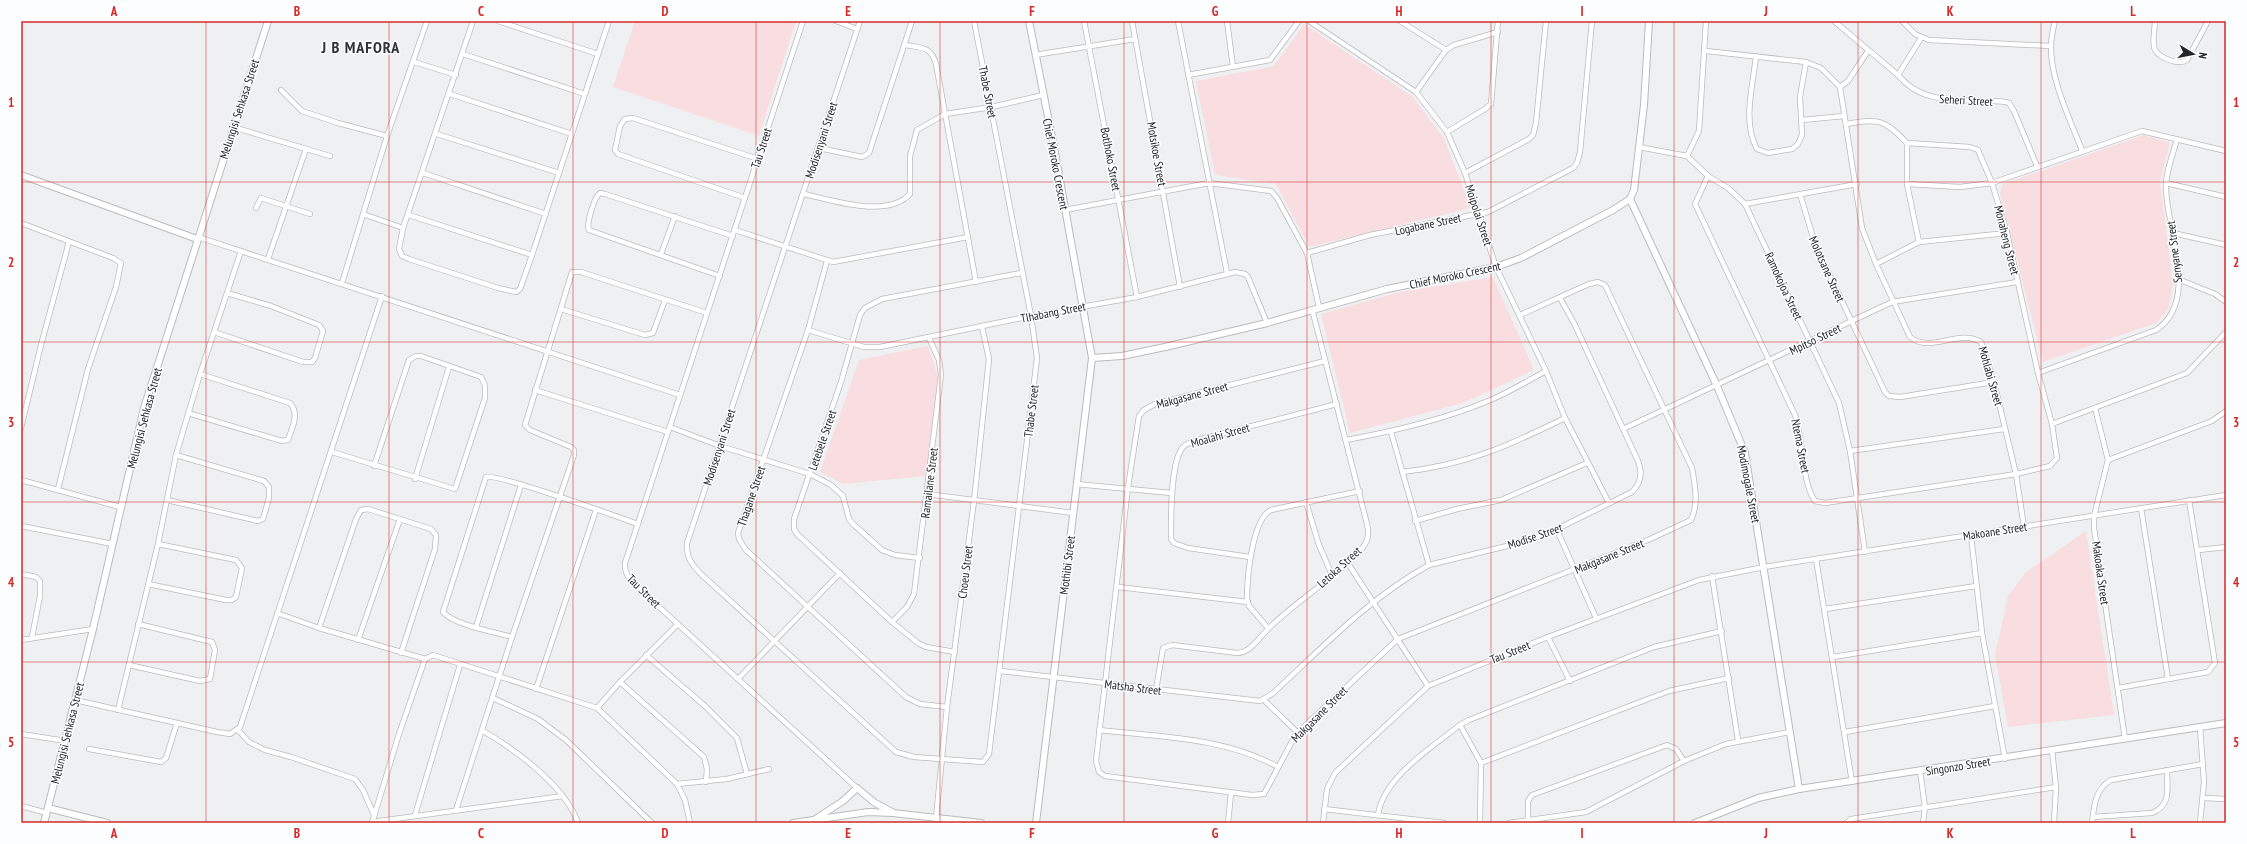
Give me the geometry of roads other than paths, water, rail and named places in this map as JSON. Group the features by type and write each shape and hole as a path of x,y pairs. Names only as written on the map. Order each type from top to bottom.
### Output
{"street":[{"name":"Melungisi Sehkasa Street","path":"44,823 66,742 74,700 93,629 144,408 268,21"},
{"path":"342,283 387,136 427,21"},
{"path":"473,21 464,54 399,244 402,256 512,291 520,289 609,21"},
{"path":"498,21 598,54"},
{"name":"Tau Street","path":"803,21 625,563 625,571 630,579 678,624 858,788"},
{"path":"836,21 857,29"},
{"name":"Modisenyani Street","path":"860,21 688,543 688,558 702,575 775,643 826,686 896,752 914,757 943,758"},
{"path":"819,148 862,157 867,155 912,21"},
{"name":"Thabe Street","path":"943,758 979,762 986,760 989,754 1001,671 1037,358 1031,316 1021,273 992,107 974,21"},
{"name":"Chief Moroko Crescent","path":"1029,21 1083,307"},
{"name":"Botlhoko Street","path":"1084,21 1120,201 1137,297"},
{"name":"Motsikoe Street","path":"1132,21 1180,287"},
{"path":"1178,21 1227,273"},
{"path":"1227,21 1234,67"},
{"path":"1188,75 1270,60 1299,21"},
{"name":"Moipolai Street","path":"1310,21 1416,92 1447,132 1465,173 1496,267 1546,371 1565,418 1587,464 1609,503"},
{"path":"1400,21 1446,50"},
{"path":"1447,132 1491,104 1498,21"},
{"path":"1465,173 1523,143 1533,135 1536,123 1546,21"},
{"name":"Logabane Street","path":"1307,253 1370,236 1496,209 1573,168 1577,163 1580,152 1592,21"},
{"path":"1630,199 1634,190 1639,147 1649,21"},
{"path":"1687,156 1699,131 1706,51 1706,21"},
{"name":"Seheri Street","path":"1834,21 1898,75 1913,90 1928,97 2008,104 2014,111 2037,166"},
{"path":"1902,21 1921,38 1929,40 2051,46"},
{"path":"2054,21 2051,46 2057,81 2082,150"},
{"path":"2155,21 2153,45 2156,54 2160,57 2181,63 2187,60 2208,21"},
{"path":"1416,92 1446,50 1454,45 1498,32"},
{"path":"1898,75 1921,38"},
{"path":"1035,55 1136,39"},
{"path":"904,44 924,48 932,52 936,64 976,282"},
{"path":"1706,51 1806,62 1821,68 1840,87 1848,81 1868,51"},
{"path":"464,54 585,94"},
{"path":"1756,56 1749,115 1749,131 1757,149 1768,153 1792,149 1801,139 1802,120 1800,97 1806,62"},
{"path":"414,62 456,75"},
{"name":"Mohlabi Street","path":"1840,87 1857,184 1862,228 1876,264 1892,302 1910,337 1915,341 1930,343 1967,337 1981,342 1994,382 2004,429 2016,474 2024,526"},
{"path":"281,90 298,109 387,136"},
{"path":"450,94 572,134"},
{"path":"804,194 861,207 889,204 905,199 910,194 910,156 915,133 926,124 945,114 992,107 1043,96"},
{"path":"1802,120 1844,116"},
{"path":"745,198 618,154 615,150 620,126 625,119 633,118 758,159"},
{"path":"1846,124 1870,121 1888,124 1907,143 1907,184 1919,242"},
{"path":"234,127 330,156"},
{"path":"1907,184 1960,187 1992,183 2082,150 2142,131 2226,151"},
{"path":"437,134 559,173"},
{"name":"Senyane Street","path":"2038,373 2160,328 2171,317 2175,309 2178,279 2166,183 2177,139"},
{"name":"Monaheng Street","path":"1907,143 1974,148 1980,154 1992,183 2007,233 2038,373 2052,424 2057,458 2050,466"},
{"path":"1639,147 1687,156 1708,176"},
{"path":"268,260 306,149"},
{"path":"423,173 546,214"},
{"path":"21,175 198,238 382,296 680,395"},
{"name":"Ramokojoa Street","path":"1708,176 1728,188 1745,204 1839,403 1850,451 1865,552"},
{"name":"Ntema Street","path":"1708,176 1694,204 1799,426 1811,496 1819,503 2016,474 2050,466"},
{"path":"1065,210 1164,193 1210,183 1272,192 1307,253 1319,307"},
{"path":"2166,183 2226,198"},
{"path":"1745,204 1857,184"},
{"path":"720,276 661,254 589,230 587,228 592,210 597,195 603,193 733,236"},
{"name":"Molotsane Street","path":"1800,194 1815,244 1851,321 1889,396 1900,397 1994,382"},
{"path":"256,208 258,201 261,198 310,214"},
{"name":"Chief Moroko Crescent","path":"1092,358 1122,356 1165,347 1267,323 1319,307 1387,289 1496,267 1521,258 1613,210 1630,199"},
{"name":"Modimogale Street","path":"1630,199 1717,386 1745,453 1799,789"},
{"path":"363,214 404,228"},
{"path":"409,215 532,255"},
{"path":"661,254 674,216"},
{"path":"21,223 119,260 121,265 116,288 88,369 58,489"},
{"path":"735,230 827,261 968,237"},
{"path":"1876,264 1919,242 2007,233"},
{"path":"2173,233 2226,245"},
{"path":"21,428 41,345 69,242"},
{"path":"118,710 158,544 176,455 200,374 241,251"},
{"name":"Thagane Street","path":"827,261 808,330 738,533 738,539 746,550 910,700 920,704 947,708"},
{"path":"456,810 483,731 498,678 574,450 560,441 526,428 525,422 561,309 570,275 575,270 665,300 707,312"},
{"name":"Tlhabang Street","path":"808,330 875,348 1031,316 1137,297 1180,287 1227,273 1241,272 1248,277 1267,323"},
{"name":"Letebele Street","path":"955,652 926,647 892,622 794,529 796,512 810,474 860,315 865,308 874,302 1021,273"},
{"path":"2178,279 2214,294 2226,302"},
{"name":"Mpitso Street","path":"1623,429 1769,362 1892,302 2017,282"},
{"name":"Makgasane Street","path":"1325,361 1148,406 1140,414 1137,422 1128,487 1118,587 1096,761 1099,772 1105,776 1231,793 1264,794 1298,732 1398,639 1575,570 1648,540 1691,520 1695,508 1696,496 1692,468 1606,285 1593,283 1520,315"},
{"path":"214,332 303,362 310,363 315,358 323,331 320,325 271,306 227,293"},
{"path":"74,700 226,734 238,730 243,721 277,612 332,452 382,296"},
{"name":"Modise Street","path":"1264,700 1372,601 1428,565 1515,544 1557,530 1632,492 1637,487 1641,477 1638,461 1574,323 1560,298"},
{"path":"561,309 645,335 653,333 665,300"},
{"name":"Mothibi Street","path":"1036,823 1092,358 1083,307"},
{"name":"Letoka Street","path":"1156,690 1160,655 1165,646 1241,653 1248,650 1268,628 1363,547 1368,536 1360,491 1312,309"},
{"name":"Choeu Street","path":"936,818 947,708 974,501 989,359 982,327"},
{"path":"2052,424 2187,373 2226,332"},
{"name":"Ramailane Street","path":"892,622 912,601 920,558 941,375 939,360 929,338"},
{"path":"332,452 374,466 415,479 450,489 456,488 485,398 485,385 481,377 421,356 416,356 409,360 374,466"},
{"path":"415,479 450,367"},
{"path":"1346,440 1391,432 1490,401 1546,371"},
{"path":"188,413 282,441 288,440 295,418 295,410 290,402 200,374"},
{"path":"535,390 668,432"},
{"name":"Moalahi Street","path":"1250,557 1229,555 1176,545 1171,539 1171,493 1178,456 1182,448 1187,444 1205,438 1336,404"},
{"name":"Makoaka Street","path":"2096,408 2108,460 2094,516 2094,528 2125,740"},
{"path":"2108,460 2212,421 2226,411"},
{"path":"1402,472 1429,469 1483,455 1565,418"},
{"path":"670,427 720,446 810,474 838,489 843,496 851,521 882,550 895,555 920,558"},
{"path":"1850,451 2004,429"},
{"path":"1391,432 1428,565"},
{"path":"167,500 260,521 263,519 269,498 269,486 264,481 176,455"},
{"path":"1415,521 1457,509 1501,500 1587,464"},
{"path":"512,637 476,627 445,615 443,610 485,479 492,476 558,496 638,524"},
{"path":"21,480 120,507"},
{"path":"1076,484 1128,487 1171,493"},
{"path":"476,627 521,485"},
{"path":"1268,628 1248,602 1247,582 1250,557 1265,514 1271,510 1360,491"},
{"path":"927,494 1073,513"},
{"name":"Makoane Street","path":"1764,567 2226,495"},
{"path":"2118,688 2208,672 2215,663 2199,550 2189,500"},
{"path":"1306,502 1319,545 1332,575"},
{"path":"2141,508 2168,679"},
{"path":"319,628 359,512 368,510 400,519 431,529 434,532 436,542 401,653"},
{"path":"536,690 596,510"},
{"path":"358,640 400,519"},
{"path":"21,526 113,544"},
{"path":"1557,530 1596,618"},
{"path":"1971,535 1982,633 2005,759"},
{"path":"148,584 226,600 232,600 236,597 242,568 236,560 158,544"},
{"path":"2199,550 2226,547"},
{"path":"1816,559 1826,609 1852,782"},
{"path":"1347,562 1428,686"},
{"name":"Tau Street","path":"1323,823 1329,783 1338,768 1428,686 1596,618 1712,576 1764,567"},
{"path":"21,574 36,577 40,582 40,596 32,638"},
{"path":"738,679 775,643 840,574"},
{"path":"1712,576 1722,631 1738,740"},
{"path":"1826,609 1976,586"},
{"path":"1118,587 1248,602"},
{"path":"277,612 319,628 425,659"},
{"path":"129,665 200,681 210,679 215,650 212,642 138,624"},
{"path":"597,708 646,655 678,624"},
{"path":"21,640 93,629"},
{"path":"1378,815 1380,803 1393,781 1460,724 1654,647 1722,631"},
{"path":"1833,657 1982,633"},
{"path":"1548,637 1570,681"},
{"path":"563,796 372,822 398,734 425,659 432,655 498,678 597,708 677,784 685,800 690,823"},
{"path":"646,655 705,706 737,738 748,774"},
{"path":"415,815 460,665"},
{"name":"Matsha Street","path":"1001,671 1249,702 1264,700"},
{"path":"1481,763 1669,691 1729,678"},
{"path":"620,682 704,758 707,768 706,782"},
{"path":"493,698 538,719 566,740 652,823"},
{"path":"1264,700 1298,732"},
{"path":"1845,732 1995,706"},
{"path":"89,749 162,762 166,758 177,723"},
{"name":"Singonzo Street","path":"1695,823 1758,798 1799,789 2005,759 2052,750 2125,740 2226,723"},
{"path":"1460,724 1481,763 1480,823"},
{"path":"2200,727 2204,798 2200,823"},
{"path":"238,730 249,742 265,750 291,757 355,779 363,790 374,815"},
{"path":"1100,730 1220,744 1250,753 1278,766"},
{"path":"483,731 512,748 563,796 574,811 578,823"},
{"path":"1509,823 1548,820 1590,811 1684,761 1738,740 1790,732"},
{"path":"21,734 66,742"},
{"path":"1528,821 1528,801 1532,795 1662,746 1672,746 1684,761"},
{"path":"2052,750 2056,787 2054,823"},
{"path":"2092,823 2097,796 2104,784 2111,780 2203,764"},
{"path":"677,784 706,782 769,769"},
{"path":"2093,816 2152,812 2158,810 2166,802 2167,770"},
{"path":"1920,772 1925,807 1923,823"},
{"path":"1846,823 1851,819 2056,787"},
{"path":"812,822 843,802 858,788 880,806 893,813"},
{"path":"1228,823 1231,793"},
{"path":"2204,798 2226,799"},
{"path":"21,806 107,823"},
{"path":"1324,809 1444,823"},
{"path":"793,823 812,822 855,814 893,813 981,823"}],"district":[{"name":"J B MAFORA","path":"361,47"}]}
